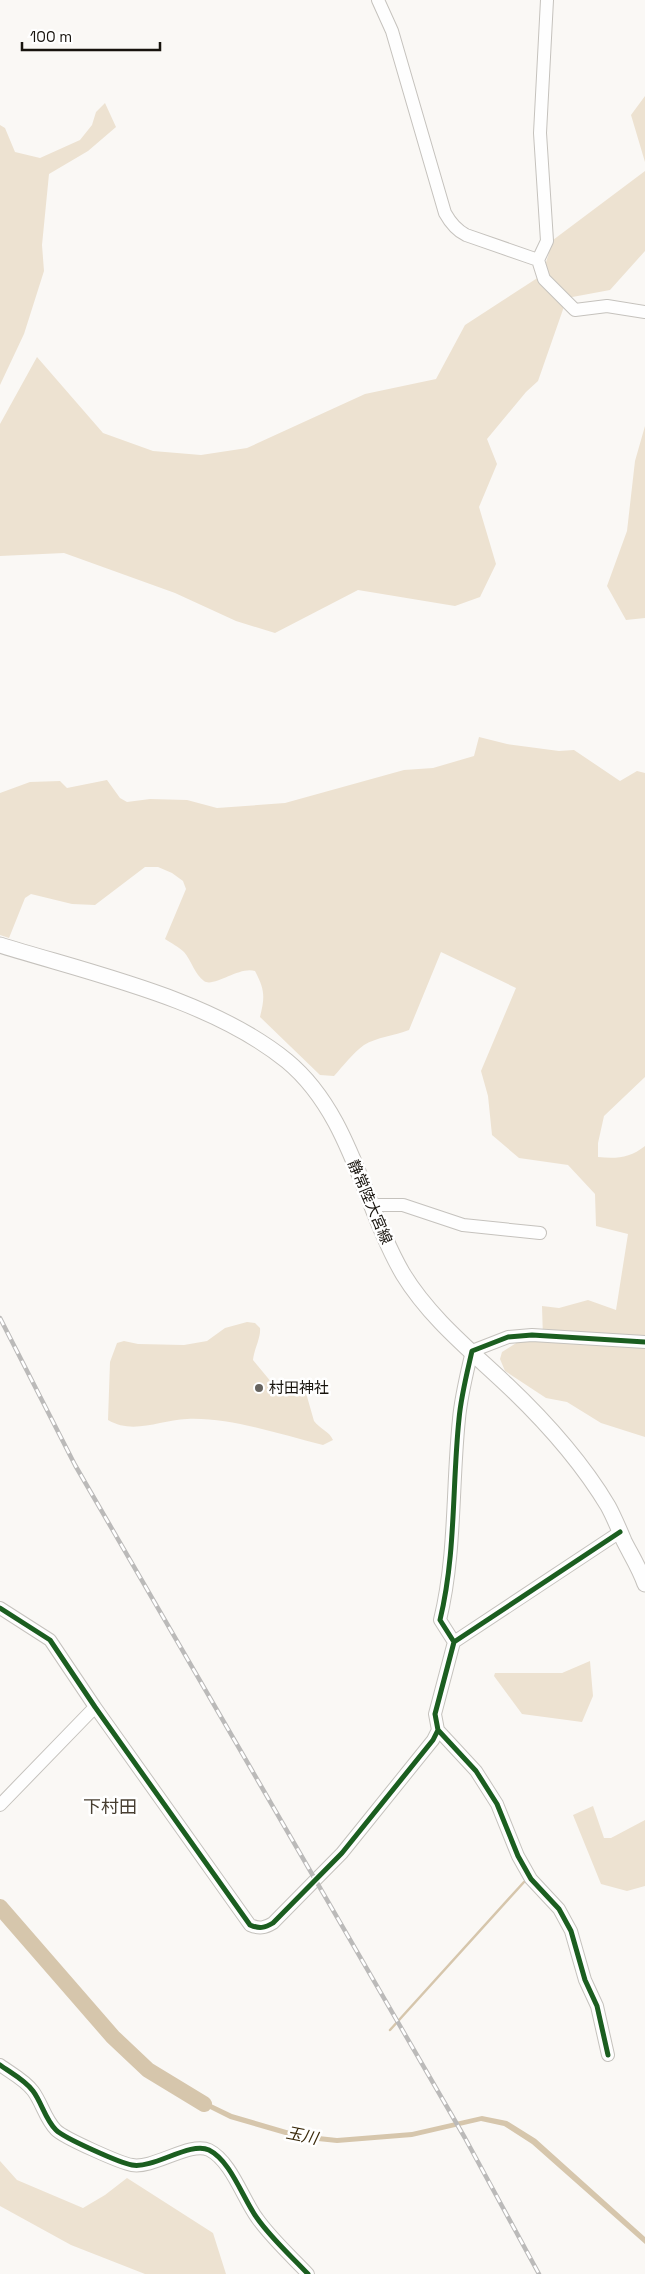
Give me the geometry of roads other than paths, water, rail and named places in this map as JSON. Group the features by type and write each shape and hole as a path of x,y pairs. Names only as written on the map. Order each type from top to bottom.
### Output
{"main road":[{"name":"静常陸大宮線","path":"0,945 171,998 219,1020 256,1040 288,1062 315,1091 334,1120 373,1205 390,1248 412,1286 442,1326 472,1351 554,1432 598,1492 645,1584"}],"street":[{"path":"378,0 392,31 445,212 450,222 466,235 538,260"},
{"path":"548,0 540,133 546,241 538,260 544,279 575,310 607,306 645,312"},
{"path":"373,1205 403,1205 463,1225 540,1233"},
{"path":"454,1642 440,1620 446,1594 454,1523 458,1418 472,1351 508,1337 532,1335 645,1342"},
{"path":"608,2055 597,2006 585,1980 571,1931 559,1909 531,1879 518,1856 497,1804 476,1770 438,1730 435,1714 454,1642 620,1532"},
{"path":"0,1608 50,1640 95,1707 250,1925 257,1928 266,1927 273,1923 342,1854 433,1740 438,1730"},
{"path":"0,1805 95,1707"},
{"path":"0,2065 33,2090 49,2122 57,2132 120,2161 141,2166 196,2148 207,2149 216,2155 257,2218 308,2274"}],"water":[{"path":"186,2092 232,2114 300,2134 337,2138 412,2132 482,2116 507,2121 536,2139 645,2237 645,2244 532,2144 504,2126 481,2121 412,2137 337,2143 299,2139 230,2119 184,2096"}],"waterway":[{"path":"390,2030 524,1882"},
{"name":"玉川","path":"0,1907 113,2037 148,2070 204,2104"}],"railway":[{"path":"0,1318 75,1465 465,2138 539,2274"}],"place":[{"name":"村田神社","path":"259,1388"}],"district":[{"name":"下村田","path":"110,1807"}]}
